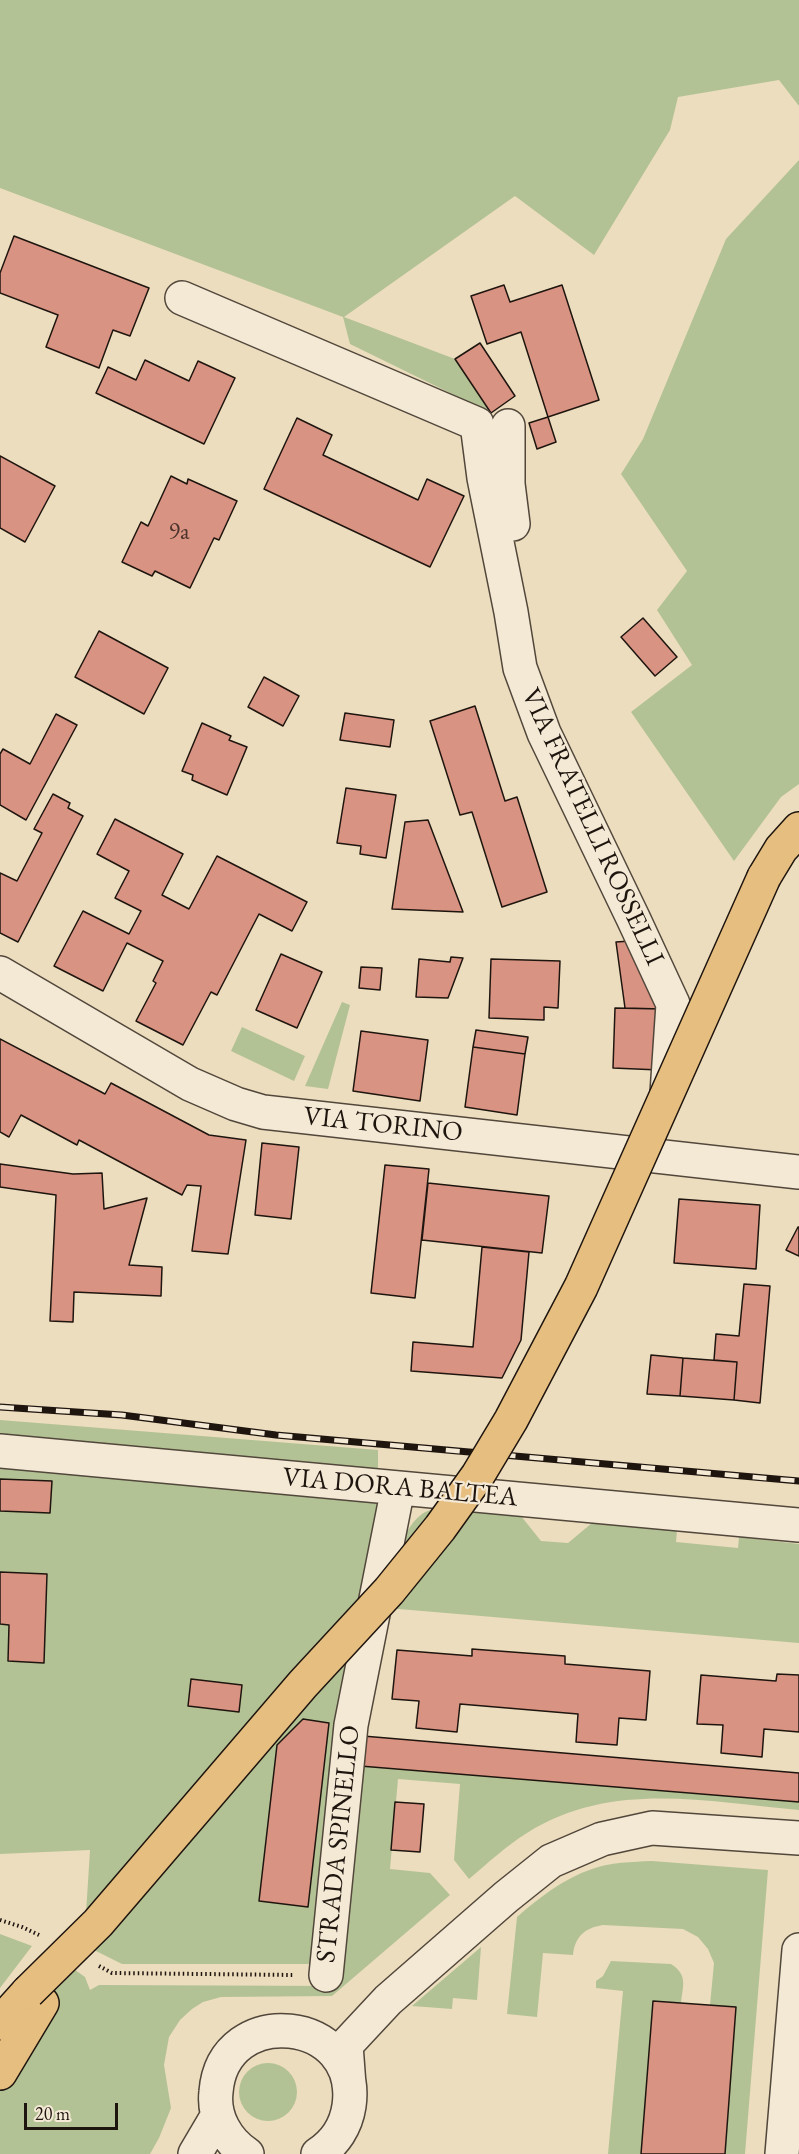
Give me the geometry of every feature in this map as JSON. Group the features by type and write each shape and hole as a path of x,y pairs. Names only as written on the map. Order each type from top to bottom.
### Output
{"main road":[{"path":"0,2024 35,1997 303,1684 389,1591 440,1528 478,1475 516,1410 581,1287 764,877 781,849 799,829"},
{"path":"0,2073 35,1997"}],"street":[{"name":"VIA FRATELLI ROSSELLI","path":"182,298 477,424 484,478 520,668 544,733 673,1004 667,1092 656,1156"},
{"path":"508,426 508,484 525,635 544,733"},
{"name":"VIA TORINO","path":"0,973 190,1084 236,1104 264,1112 799,1173"},
{"name":"VIA DORA BALTEA","path":"0,1451 799,1526"},
{"name":"STRADA SPINELLO","path":"326,1975 351,1725 398,1488"},
{"path":"318,2154 331,2144 344,2124 350,2099 346,2045 388,2000 506,1897 551,1861 602,1839 652,1828 799,1838"},
{"path":"782,2154 799,1950"},
{"path":"314,2037 388,2000"},
{"path":"247,2154 230,2139 218,2115 216,2091 221,2071 229,2056 243,2043 259,2034 279,2030 293,2030 314,2037 339,2059 349,2085"},
{"path":"195,2154 218,2115"}],"path":[{"path":"0,1920 42,1937"},
{"name":"STRADA SPINELLO","path":"92,1963 112,1973 326,1975"}],"green space":[{"path":"0,0 799,0 799,106 779,80 678,97 670,130 594,255 515,196 344,317 455,359 491,413 350,344 343,317 0,188"},
{"path":"799,160 799,784 781,797 734,861 631,712 692,665 657,610 687,571 621,474 643,439 726,239"},
{"path":"342,1002 350,1005 328,1089 305,1086"},
{"path":"242,1027 305,1056 294,1081 231,1051"},
{"path":"0,1420 378,1450 378,1474 0,1442"},
{"path":"0,1466 381,1503 314,1964 122,1964 84,1945 90,1850 0,1854"},
{"path":"435,1508 521,1516 541,1541 568,1543 592,1523 677,1531 676,1542 738,1548 739,1537 799,1544 799,1643 387,1608 397,1557 407,1532 422,1514"},
{"path":"360,1766 799,1802 799,1810 660,1799 626,1800 592,1806 559,1816 527,1833 469,1879 454,1860 460,1784 398,1779 390,1869 430,1873 450,1895 332,1996 221,1997 203,2002 192,2009 180,2020 169,2037 164,2065 171,2108 150,2154 0,2154 0,2089 44,2002 71,1967 85,1977 90,1990 99,1985 338,1986"},
{"path":"652,1861 768,1870 745,2154 725,2154 736,2008 710,2005 714,1963 708,1949 698,1937 683,1929 603,1925 591,1928 578,1938 573,1955 543,1953 537,2017 507,2014 517,1917 552,1889 581,1873 614,1864"},
{"path":"0,1934 32,1946 0,1988"},
{"path":"481,1947 477,2000 453,1998 452,2009 412,2006"},
{"path":"611,1961 671,1964 680,1972 683,1981 681,2003 653,2001 641,2154 608,2154 623,1991 596,1988 596,1981 603,1976"},
{"path":"268,2063 279,2065 292,2076 297,2092 295,2103 284,2116 268,2121 257,2119 244,2108 239,2092 241,2081 252,2068"}],"building":[{"path":"14,236 149,288 130,336 113,330 99,368 46,347 58,315 0,293 0,273"},
{"path":"504,285 510,302 562,285 599,400 548,417 521,332 487,344 471,296"},
{"path":"480,343 515,396 491,413 455,359"},
{"path":"145,360 189,381 198,361 235,378 204,444 96,393 108,367 136,380"},
{"path":"548,417 556,442 537,449 529,423"},
{"path":"297,418 332,435 323,455 418,500 427,479 464,496 430,567 264,489"},
{"path":"0,456 55,486 25,542 0,528"},
{"path":"171,476 187,484 188,479 237,501 219,540 214,538 190,588 155,571 152,576 122,562 141,522 148,526"},
{"path":"643,618 677,657 655,676 621,637"},
{"path":"99,631 168,668 144,714 75,677"},
{"path":"264,677 299,696 283,726 248,707"},
{"path":"475,706 505,801 517,797 547,892 502,907 472,812 460,815 430,721"},
{"path":"345,713 394,720 390,747 340,740"},
{"path":"56,714 77,725 26,820 0,805 0,754 3,749 30,764"},
{"path":"202,723 231,736 229,740 247,747 227,795 192,780 193,775 182,771"},
{"path":"346,788 396,795 386,858 360,854 361,846 337,843"},
{"path":"53,794 70,803 68,808 83,816 18,942 0,933 0,873 17,881 42,833 34,829"},
{"path":"115,819 183,854 162,895 189,909 217,856 307,902 292,931 259,914 217,995 211,992 183,1045 136,1021 156,983 153,981 163,961 127,943 103,991 54,966 83,911 129,934 141,911 115,898 129,871 97,854"},
{"path":"428,820 463,912 392,909 405,822"},
{"path":"630,941 661,1009 625,1008 616,942"},
{"path":"281,954 322,972 297,1028 256,1010"},
{"path":"451,957 463,958 448,998 416,997 419,959 450,962"},
{"path":"491,959 560,961 558,1008 544,1007 544,1020 489,1018"},
{"path":"361,967 382,968 380,990 359,988"},
{"path":"615,1008 661,1009 659,1070 613,1068"},
{"path":"476,1030 528,1037 525,1054 473,1047"},
{"path":"361,1031 428,1040 420,1101 353,1091"},
{"path":"0,1039 105,1094 111,1083 209,1135 246,1140 228,1254 192,1251 201,1186 187,1185 182,1195 79,1140 77,1145 21,1115 9,1137 0,1132"},
{"path":"473,1047 525,1054 517,1115 465,1107"},
{"path":"262,1143 299,1147 291,1219 255,1215"},
{"path":"0,1164 73,1174 102,1173 104,1209 147,1198 129,1265 162,1267 161,1296 74,1292 73,1322 50,1321 56,1195 0,1187"},
{"path":"385,1165 429,1169 415,1298 371,1293"},
{"path":"428,1183 549,1196 542,1253 422,1240"},
{"path":"679,1199 760,1205 756,1269 674,1263"},
{"path":"799,1227 799,1256 786,1250"},
{"path":"482,1247 529,1252 521,1340 502,1378 411,1371 413,1342 473,1347"},
{"path":"744,1284 770,1286 760,1403 734,1400 737,1362 714,1360 716,1334 739,1336"},
{"path":"651,1355 683,1358 680,1396 647,1394"},
{"path":"683,1358 737,1362 734,1400 680,1396"},
{"path":"0,1479 52,1481 50,1513 0,1511"},
{"path":"0,1572 47,1574 44,1663 8,1661 9,1625 0,1624"},
{"path":"472,1649 565,1656 565,1664 650,1671 646,1720 619,1718 617,1745 576,1742 578,1714 460,1704 457,1732 416,1728 419,1701 392,1699 397,1650 472,1656"},
{"path":"777,1674 799,1675 799,1732 764,1729 762,1757 721,1753 723,1725 697,1724 701,1675 776,1681"},
{"path":"191,1679 242,1685 239,1712 188,1706"},
{"path":"303,1719 329,1723 308,1907 259,1901 277,1745"},
{"path":"363,1736 799,1773 799,1802 360,1766"},
{"path":"395,1802 424,1804 420,1852 391,1850"},
{"path":"653,2001 736,2007 725,2154 641,2154"}],"railway":[{"path":"0,1407 122,1415 276,1435 799,1481"}]}
